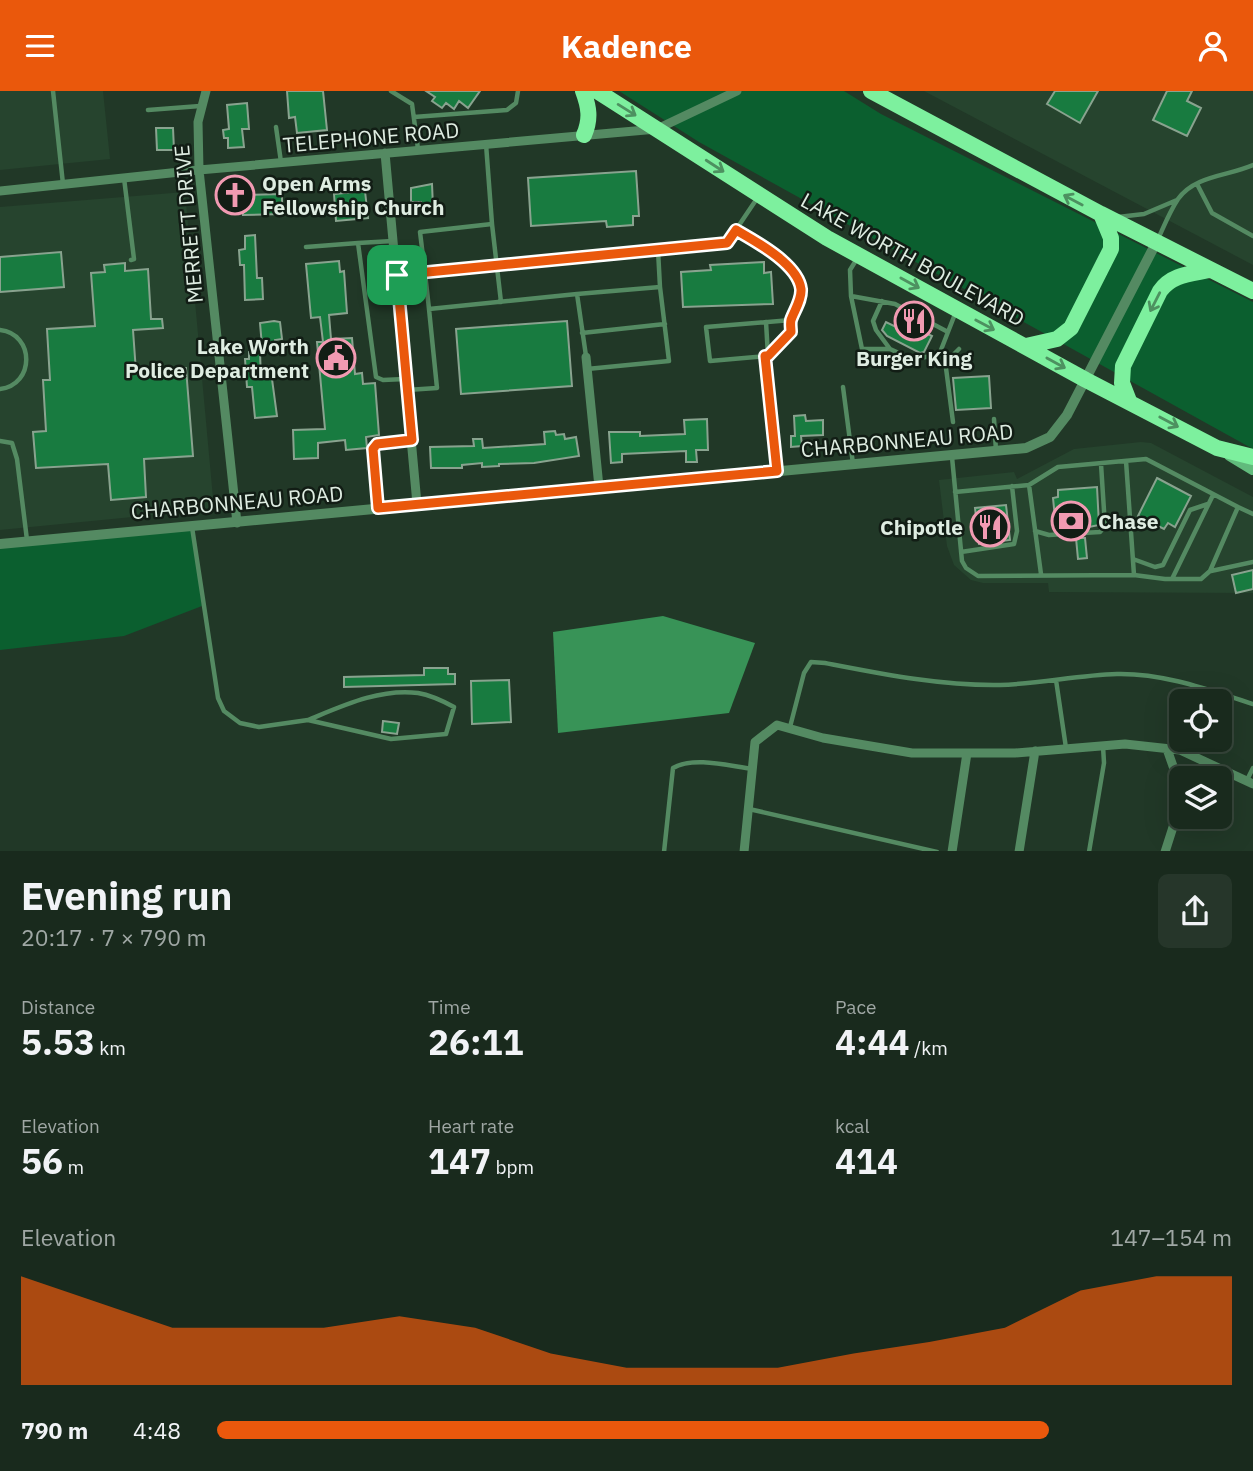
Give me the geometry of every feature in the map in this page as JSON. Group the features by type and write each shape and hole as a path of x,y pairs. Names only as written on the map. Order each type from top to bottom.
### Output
{"highway":[{"path":"583,91 589,114 589,124 584,135"},
{"name":"LAKE WORTH BOULEVARD","path":"597,91 859,256 1086,380 1217,447 1253,457"},
{"path":"871,91 1156,243 1253,291"},
{"path":"1026,346 1057,339 1071,328 1111,249 1111,238 1101,214"},
{"path":"1129,401 1122,383 1123,366 1160,291 1168,282 1179,276 1210,270"}],"main road":[{"name":"LAKE WORTH BOULEVARD","path":"1217,447 1253,469"}],"street":[{"name":"MERRETT DRIVE","path":"206,91 200,106 197,139 199,170 237,523"},
{"name":"TELEPHONE ROAD","path":"0,191 199,170 657,129 737,91"},
{"path":"385,153 417,504"},
{"name":"CHARBONNEAU ROAD","path":"0,544 1026,448 1050,437 1067,415 1156,243"},
{"path":"586,357 599,487"},
{"path":"744,851 755,742 777,725 823,738 912,753 1035,751 1125,744 1180,750 1213,766"},
{"path":"1167,749 1173,766"},
{"path":"1018,851 1035,751"},
{"path":"952,851 967,753"},
{"path":"1232,775 1250,783"},
{"path":"1165,851 1172,829"}],"lane":[{"path":"52,91 64,184"},
{"path":"391,91 412,104 418,150"},
{"path":"414,117 507,110 516,103 518,91"},
{"path":"148,110 200,106"},
{"path":"276,127 281,163"},
{"path":"486,143 501,302"},
{"path":"1101,214 1137,216 1177,200 1197,184 1253,165"},
{"path":"124,178 134,259 131,260"},
{"path":"1197,184 1212,213 1253,236"},
{"path":"397,275 727,243 760,195"},
{"path":"1156,243 1177,200"},
{"path":"407,390 437,388 420,232 492,223"},
{"path":"736,230 766,247 790,268 801,289 796,314 791,320 791,332 766,356 710,361 706,327 791,320"},
{"path":"306,247 393,241"},
{"path":"358,243 376,377 383,380 406,379"},
{"path":"587,369 669,361 658,250"},
{"path":"859,256 850,270 851,296 862,349 890,349 912,359 939,355 957,309"},
{"path":"429,309 660,287"},
{"path":"577,294 586,357"},
{"path":"851,296 895,304 948,333"},
{"path":"883,301 873,321 876,330 890,349"},
{"path":"766,323 766,356 777,471"},
{"path":"582,333 665,324"},
{"path":"0,330 19,338 27,351 27,366 19,379 0,389"},
{"path":"953,422 946,368 950,358 959,349"},
{"path":"843,387 853,464"},
{"path":"994,419 996,452"},
{"path":"378,508 373,449 377,444 412,440"},
{"path":"0,441 12,443 17,459 27,541"},
{"path":"952,456 962,561 966,568 978,576 1134,575 1200,579 1210,571 1253,562"},
{"path":"955,492 1029,485 1058,467 1146,459 1253,514"},
{"path":"1126,461 1134,575"},
{"path":"1035,531 1049,535 1100,532 1105,526 1101,464"},
{"path":"1029,485 1041,574"},
{"path":"961,552 1014,544 1017,531 1012,486"},
{"path":"1172,579 1213,495"},
{"path":"1133,559 1156,567 1163,565 1190,510 1208,504"},
{"path":"1210,571 1238,507"},
{"path":"192,526 218,698 224,711 240,723 259,727 308,720 362,698 399,694 418,693 454,707 446,734 414,738 391,739 365,735 308,720"},
{"path":"789,728 804,673 811,662 946,683 1001,685 1119,674 1154,677 1186,683 1253,704"},
{"path":"1056,680 1066,749"},
{"path":"1089,851 1104,764 1102,746"},
{"path":"664,851 673,768 694,763 752,769"},
{"path":"1250,783 1253,768"},
{"path":"748,809 933,851"}],"shaded area":[{"path":"0,91 103,91 110,159 0,170"},
{"path":"619,91 844,91 881,114 1253,302 1253,449 699,142"},
{"path":"924,91 1253,91 1253,265"},
{"path":"185,192 214,509 0,530 0,207"},
{"path":"1151,443 1253,497 1253,593 1049,592 1048,583 983,583 971,580 954,565 947,546 939,480 1014,472 1017,479 1074,449"},
{"path":"192,526 202,606 124,636 0,650 0,544"},
{"path":"663,616 755,643 729,713 558,733 553,632"}],"building":[{"path":"287,91 323,91 327,130 297,133 295,117 289,118"},
{"path":"426,91 480,91 468,108 459,101 454,109 446,103 442,108 432,101 435,97"},
{"path":"1055,91 1098,91 1080,123 1047,104"},
{"path":"1167,91 1192,91 1187,101 1201,108 1187,136 1153,120"},
{"path":"247,103 249,129 242,129 244,147 228,148 228,138 224,138 223,130 229,129 227,105"},
{"path":"156,128 173,128 174,150 157,150"},
{"path":"636,171 639,216 633,216 633,225 607,227 606,221 531,226 528,178"},
{"path":"432,184 433,207 422,207 421,202 411,202 411,188"},
{"path":"365,191 368,218 336,221 334,194"},
{"path":"282,194 282,214 243,215 242,195"},
{"path":"255,235 257,278 262,278 263,299 245,300 244,265 240,265 239,250 245,249 245,236"},
{"path":"61,252 64,287 0,292 0,257"},
{"name":"Lake Worth Police Department","path":"339,261 340,272 344,271 347,313 329,315 331,339 352,338 355,374 362,373 363,384 375,383 379,435 366,437 367,448 346,450 345,440 318,443 318,458 294,459 293,430 325,429 317,342 323,342 320,317 311,318 306,264"},
{"path":"764,262 764,273 771,272 773,304 683,307 681,272 711,270 710,265"},
{"path":"125,263 125,271 148,269 151,319 162,319 163,328 133,330 136,372 186,368 193,456 144,459 146,497 111,500 108,464 36,468 33,432 46,431 43,380 50,380 47,329 95,326 91,273 105,272 104,265"},
{"path":"567,321 572,386 461,394 456,329"},
{"path":"900,321 932,336 924,352 920,353 887,336 882,330 886,322 896,327"},
{"path":"280,322 282,339 275,340 275,345 262,346 260,323"},
{"path":"249,352 260,352 261,379 272,379 277,416 255,418 252,387 247,387 245,359 249,359"},
{"path":"989,376 991,408 956,410 953,378"},
{"path":"805,415 806,421 823,420 823,435 801,436 802,446 791,447 791,436 795,436 794,416"},
{"path":"707,419 708,450 696,450 697,462 686,462 686,451 622,454 622,462 611,463 609,432 640,432 640,436 685,434 684,420"},
{"path":"555,431 556,435 564,434 565,439 576,437 579,456 499,466 482,467 482,463 462,465 462,468 431,468 430,447 474,446 473,439 482,439 483,448 545,444 544,432"},
{"path":"1157,478 1191,496 1175,527 1168,523 1164,529 1138,516"},
{"path":"1097,487 1099,525 1056,528 1053,498 1058,497 1058,490"},
{"path":"1006,505 1010,540 979,544 975,508"},
{"path":"1076,538 1085,538 1087,558 1078,559"},
{"path":"1253,570 1253,589 1236,593 1232,575"},
{"path":"424,668 448,668 448,674 455,674 455,684 344,687 344,677 424,675"},
{"path":"509,680 511,722 472,724 471,681"},
{"path":"383,721 399,723 397,734 382,732"}],"place":[{"name":"Open Arms Fellowship Church","path":"235,195"},
{"name":"Burger King","path":"914,321"},
{"name":"Lake Worth Police Department","path":"336,358"},
{"name":"Chase","path":"1071,521"},
{"name":"Chipotle","path":"990,527"}],"route":[{"path":"736,230 766,247 790,268 801,289 796,314 791,320 791,332 765,356 777,471 378,508 373,449 377,444 412,440 397,275 727,243 736,230"}]}
